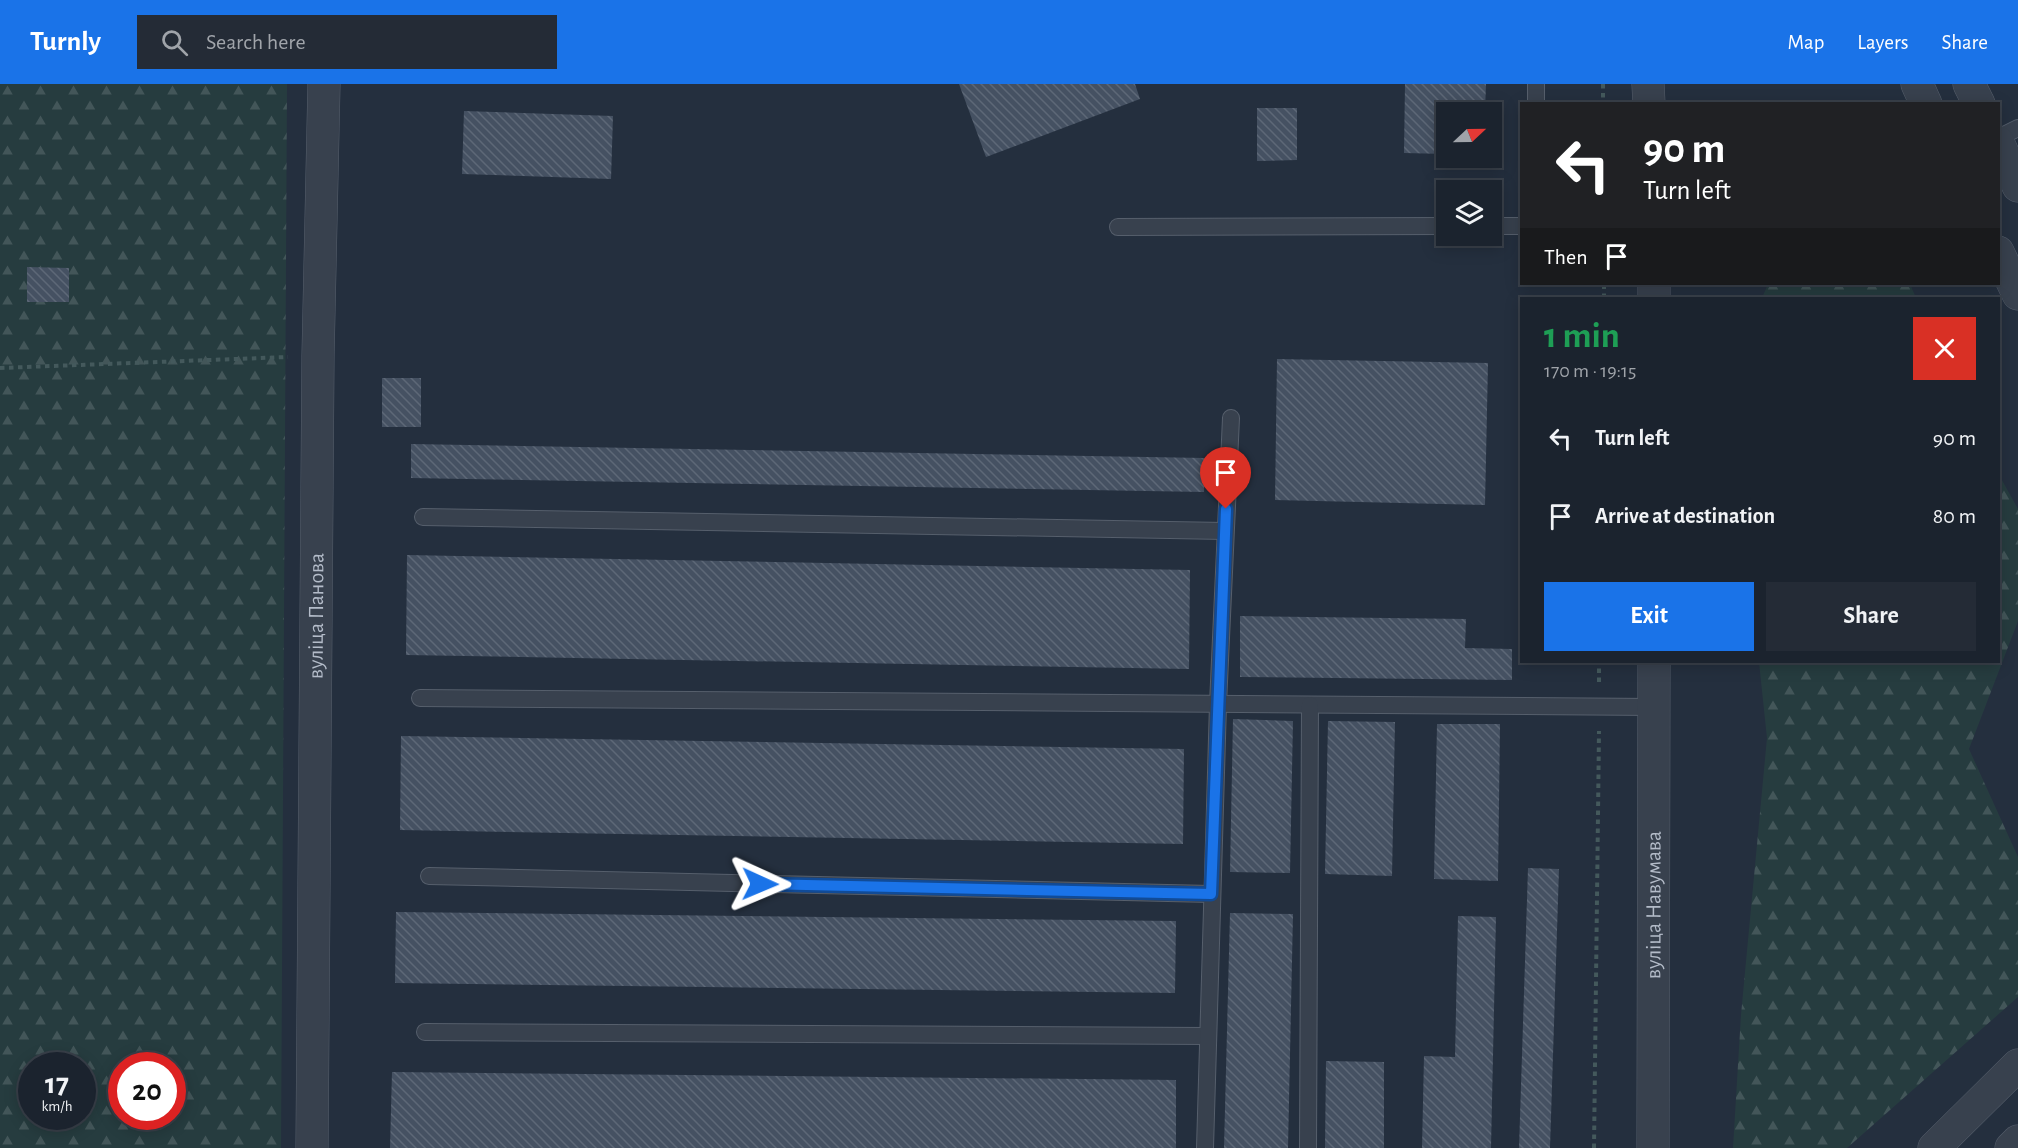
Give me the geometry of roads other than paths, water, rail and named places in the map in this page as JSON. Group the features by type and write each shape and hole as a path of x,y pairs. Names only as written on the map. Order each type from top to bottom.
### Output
{"street":[{"name":"вуліца Панова","path":"312,1148 318,356 324,84"},
{"path":"1648,84 1649,102"},
{"path":"1917,84 1925,102"},
{"path":"1969,84 1978,102"},
{"path":"2000,145 2018,186"},
{"path":"2000,256 2018,294"},
{"name":"вуліца Навумава","path":"1653,1148 1654,663"},
{"path":"1934,1148 2018,1065"},
{"path":"2011,1148 2018,1141"}],"lane":[{"path":"1536,84 1536,102"},
{"path":"2000,139 2018,128"},
{"path":"1118,227 1436,226"},
{"path":"1502,226 1520,226"},
{"path":"1205,1148 1211,894 1231,418"},
{"path":"423,517 1225,531"},
{"path":"420,698 1654,707"},
{"path":"1308,1148 1310,705"},
{"path":"429,876 1211,894"},
{"path":"425,1032 1207,1036"}]}
